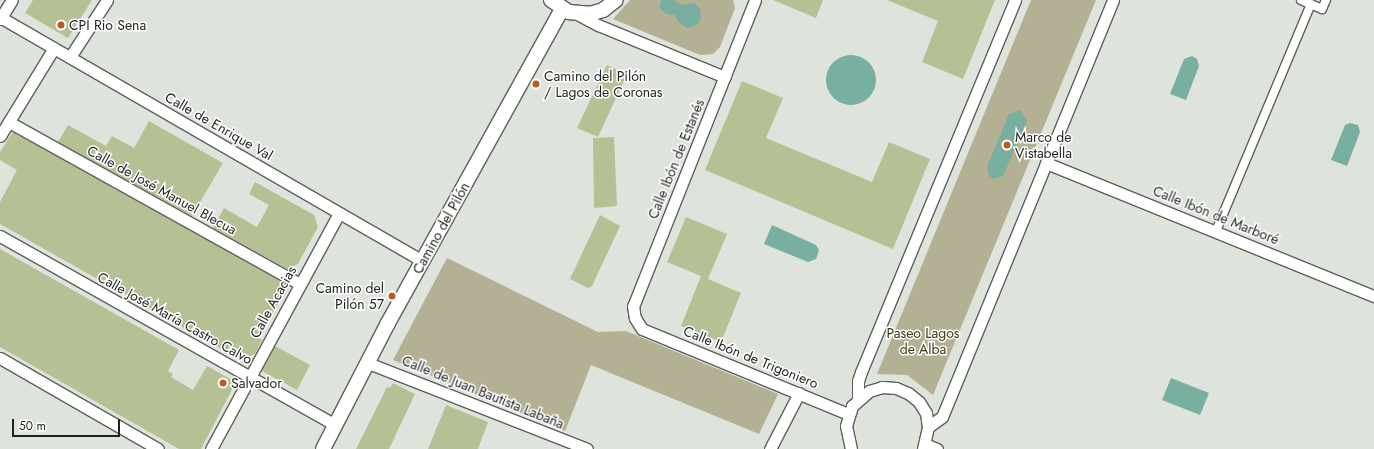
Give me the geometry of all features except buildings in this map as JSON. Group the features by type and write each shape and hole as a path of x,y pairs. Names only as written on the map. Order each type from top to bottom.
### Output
{"street":[{"path":"0,18 12,0"},
{"path":"70,57 107,0"},
{"path":"576,14 590,14 603,10 616,0"},
{"name":"Calle Ibón de Estanés","path":"642,329 635,318 634,306 755,0"},
{"path":"858,399 858,381 861,372 1015,0"},
{"path":"928,426 942,417 1113,0"},
{"path":"1301,0 1322,9 1326,0"},
{"path":"557,4 598,25 725,76"},
{"name":"Camino del Pilón","path":"323,449 557,4"},
{"path":"1216,231 1311,4"},
{"name":"Calle de Enrique Val","path":"0,18 422,261"},
{"path":"0,136 54,48"},
{"name":"Calle de José Manuel Blecua","path":"9,122 300,284"},
{"name":"Calle Ibón de Marboré","path":"1046,163 1374,296"},
{"name":"Calle Acacias","path":"211,449 249,376 339,213"},
{"name":"Calle José María Castro Calvo","path":"0,236 335,425"},
{"name":"Calle Ibón de Trigoniero","path":"642,329 848,414"},
{"path":"0,358 158,449"},
{"name":"Calle de Juan Bautista Labaña","path":"368,362 587,449"},
{"path":"851,449 846,426 848,414 858,399 869,391 882,387 896,388 908,393 918,402 926,413 928,426 924,447 937,449"},
{"path":"770,449 799,393"}],"green space":[{"path":"630,0 733,0 735,8 720,47 713,54 700,55 613,19"},
{"name":"Paseo Lagos de Alba","path":"1031,0 1096,0 933,395 907,375 877,374"},
{"path":"447,258 598,332 626,331 778,394 759,434 591,365 565,431 393,360"}],"shaded area":[{"path":"662,0 674,0 681,5 694,3 700,8 701,19 697,25 687,28 678,22 675,15 666,14 659,7"},
{"path":"846,55 856,55 869,62 876,75 876,85 869,98 856,105 846,105 837,101 830,94 826,85 826,75 830,66 837,59"},
{"path":"1192,56 1197,59 1199,66 1186,100 1170,94 1184,59"},
{"path":"1020,110 1027,121 1003,176 994,179 989,176 987,167 1009,114"},
{"path":"1350,123 1358,125 1360,132 1347,166 1331,160 1345,125"},
{"path":"772,225 816,245 819,250 816,259 808,262 764,244"},
{"path":"1171,378 1209,393 1200,415 1162,400"}],"place":[{"name":"CPI Rio Sena","path":"61,25"},
{"name":"Camino del Pilón / Lagos de Coronas","path":"536,84"},
{"name":"Marco de Vistabella","path":"1007,145"},
{"name":"Camino del Pilón 57","path":"392,296"},
{"name":"Salvador","path":"223,383"}]}
